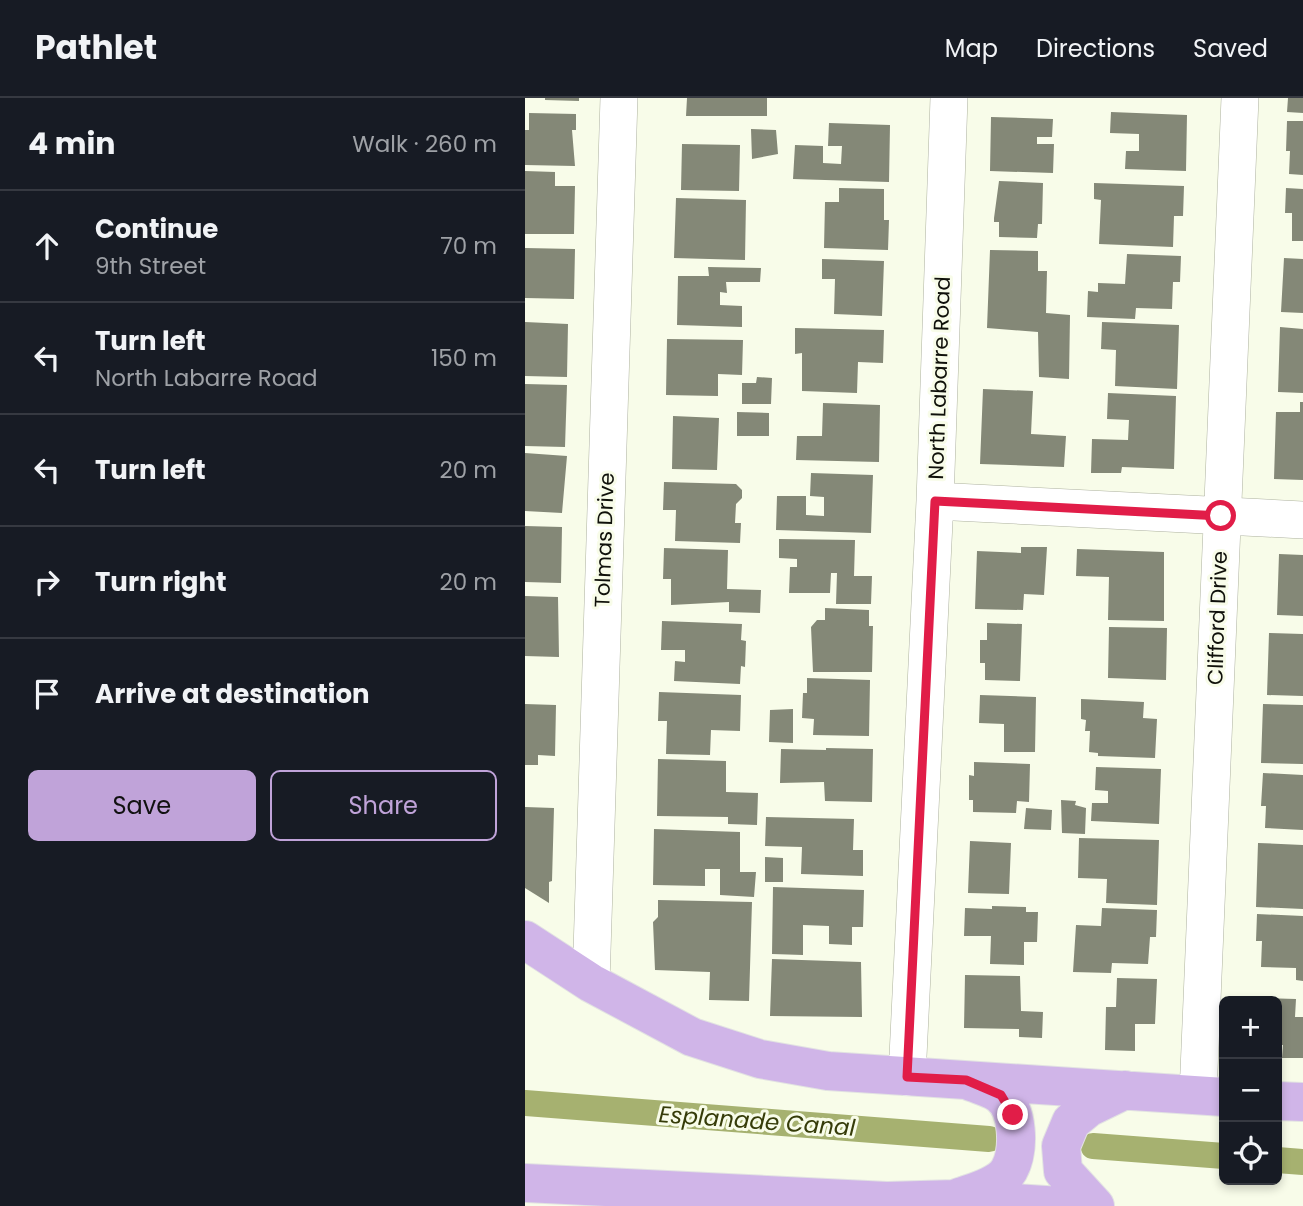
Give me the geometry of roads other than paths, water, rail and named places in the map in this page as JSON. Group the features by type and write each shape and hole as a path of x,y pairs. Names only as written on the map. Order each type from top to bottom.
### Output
{"main road":[{"path":"525,940 591,983 692,1037 760,1059 828,1072 1211,1096"},
{"path":"955,1199 986,1188 1008,1172 1014,1152 1013,1115 1001,1095 966,1080"},
{"path":"1095,1206 1063,1171 1061,1146 1072,1122 1088,1108 1125,1090"},
{"path":"1282,1101 1303,1102"},
{"path":"525,1182 585,1196 887,1204 955,1199 1061,1206"}],"street":[{"name":"Tolmas Drive","path":"591,983 619,98"},
{"name":"North Labarre Road","path":"907,1077 935,501 949,98"},
{"name":"Clifford Drive","path":"1211,1096 1221,516 1240,98"},
{"path":"935,501 1303,520"}],"waterway":[{"name":"Esplanade Canal","path":"525,1103 989,1139"},
{"name":"Esplanade Canal","path":"1093,1146 1219,1156"},
{"name":"Esplanade Canal","path":"1282,1160 1303,1162"}]}
